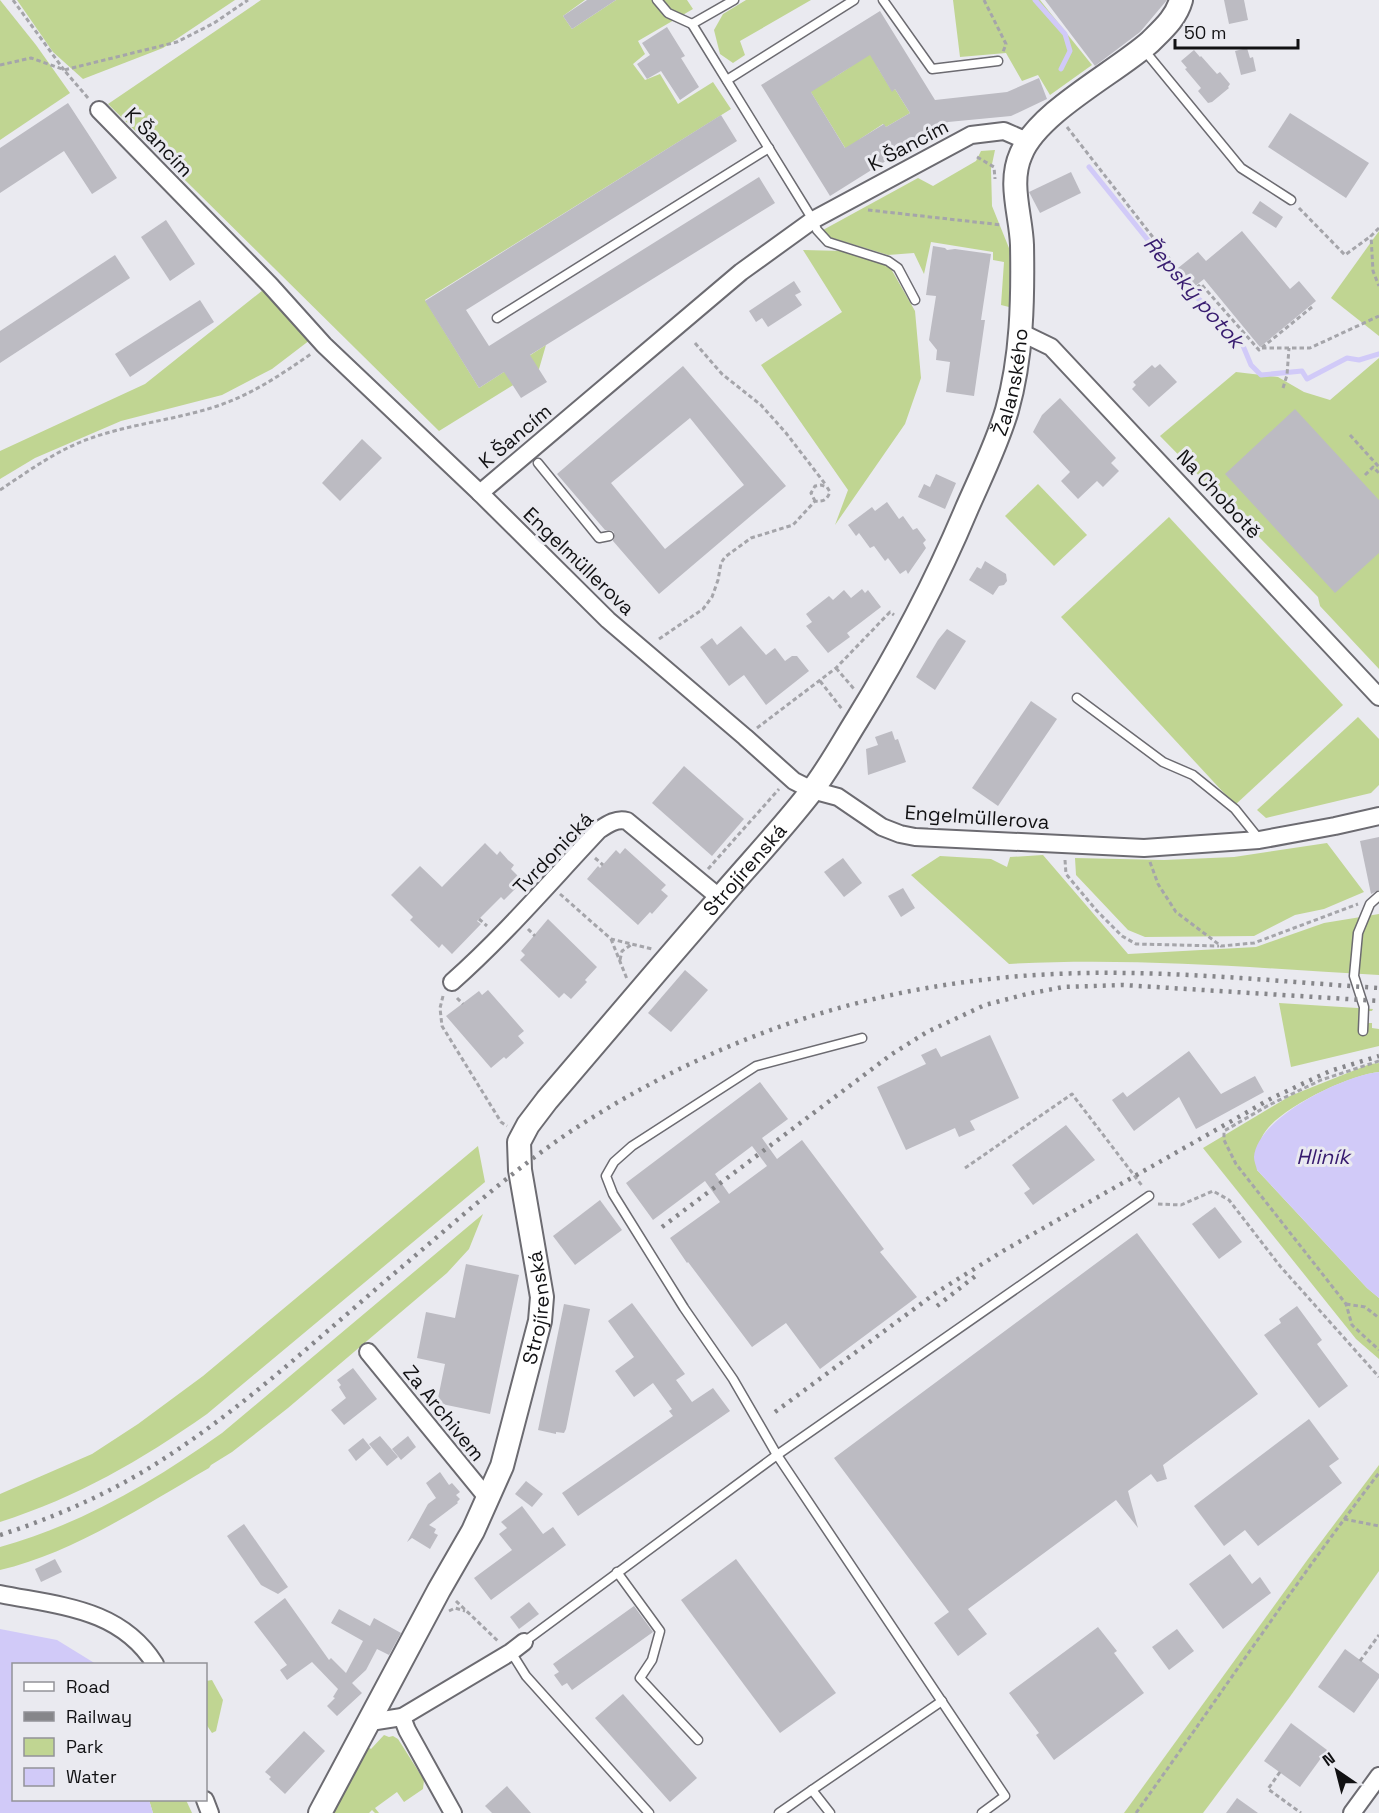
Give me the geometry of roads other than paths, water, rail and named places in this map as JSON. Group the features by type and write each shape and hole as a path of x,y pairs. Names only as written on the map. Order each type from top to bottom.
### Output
{"street":[{"name":"Žalanského","path":"812,790 884,675 923,604 983,471 1006,412 1017,367 1020,332 1022,243 1015,183 1019,159 1027,141 1052,114 1143,48 1168,25 1179,9 1181,0"},
{"name":"K Šancím","path":"99,110 270,285 324,345 480,493 741,272 813,220 971,135 1004,131 1027,141"},
{"name":"Na Chobotě","path":"1020,332 1051,347 1379,697"},
{"name":"Engelmüllerova","path":"480,493 608,620 794,781 812,790 838,796 882,827 900,834 915,837 1144,848 1259,840 1379,816"},
{"name":"Strojírenská","path":"320,1813 489,1500 502,1466 540,1321 542,1305 542,1289 520,1170 521,1137 547,1100 812,790"},
{"name":"Tvrdonická","path":"448,988 550,885 599,830 610,823 623,820 635,826 720,898"},
{"name":"Za Archivem","path":"368,1352 489,1500"},
{"path":"0,1594 91,1612 126,1632 141,1646 154,1663"},
{"path":"370,1722 402,1717 517,1647"},
{"path":"402,1717 453,1813"},
{"path":"1352,1813 1379,1776"}],"lane":[{"path":"657,0 668,13 692,24 817,230 828,242 888,261 898,268 915,300"},
{"path":"692,24 734,0"},
{"path":"727,80 855,0"},
{"path":"883,0 932,69 998,61"},
{"path":"1143,48 1241,168 1291,200"},
{"path":"497,318 769,148"},
{"path":"538,463 599,538 609,536"},
{"path":"1077,698 1163,762 1193,775 1235,809 1259,840"},
{"path":"1363,1032 1364,1007 1354,976 1358,933 1370,904 1379,896"},
{"path":"862,1038 756,1066 632,1146 614,1162 606,1176 613,1194 684,1308 733,1379 777,1455 1005,1796 982,1813"},
{"path":"649,1813 526,1676 517,1647 777,1455 1149,1196"},
{"path":"617,1572 660,1631 652,1660 640,1678 698,1740"},
{"path":"779,1813 942,1701"},
{"path":"813,1790 830,1813"}],"water":[{"name":"Hliník","path":"1379,1072 1379,1298 1257,1170 1254,1157 1259,1142 1270,1127 1286,1113 1325,1090 1364,1075"},
{"path":"0,1629 57,1640 94,1663 12,1663 12,1801 149,1801 153,1813 0,1813"}],"waterway":[{"name":"Řepský potok","path":"1035,0 1065,34 1070,51 1061,69"},
{"name":"Řepský potok","path":"1089,167 1189,291 1213,311 1222,327 1241,341 1251,365 1261,375 1302,371 1307,379 1347,358 1359,360 1379,354"}],"railway":[{"path":"0,1535 87,1501 129,1480 168,1456 259,1389 533,1158 579,1126 634,1093 690,1064 748,1039 806,1018 866,1001 927,988 990,979 1054,974 1135,973 1379,988"},
{"path":"662,1227 892,1054 927,1032 985,1005 1063,987 1123,985 1379,1001"},
{"path":"775,1412 937,1292 1003,1251 1272,1098 1330,1071 1379,1056"},
{"path":"937,1306 978,1274"}]}
